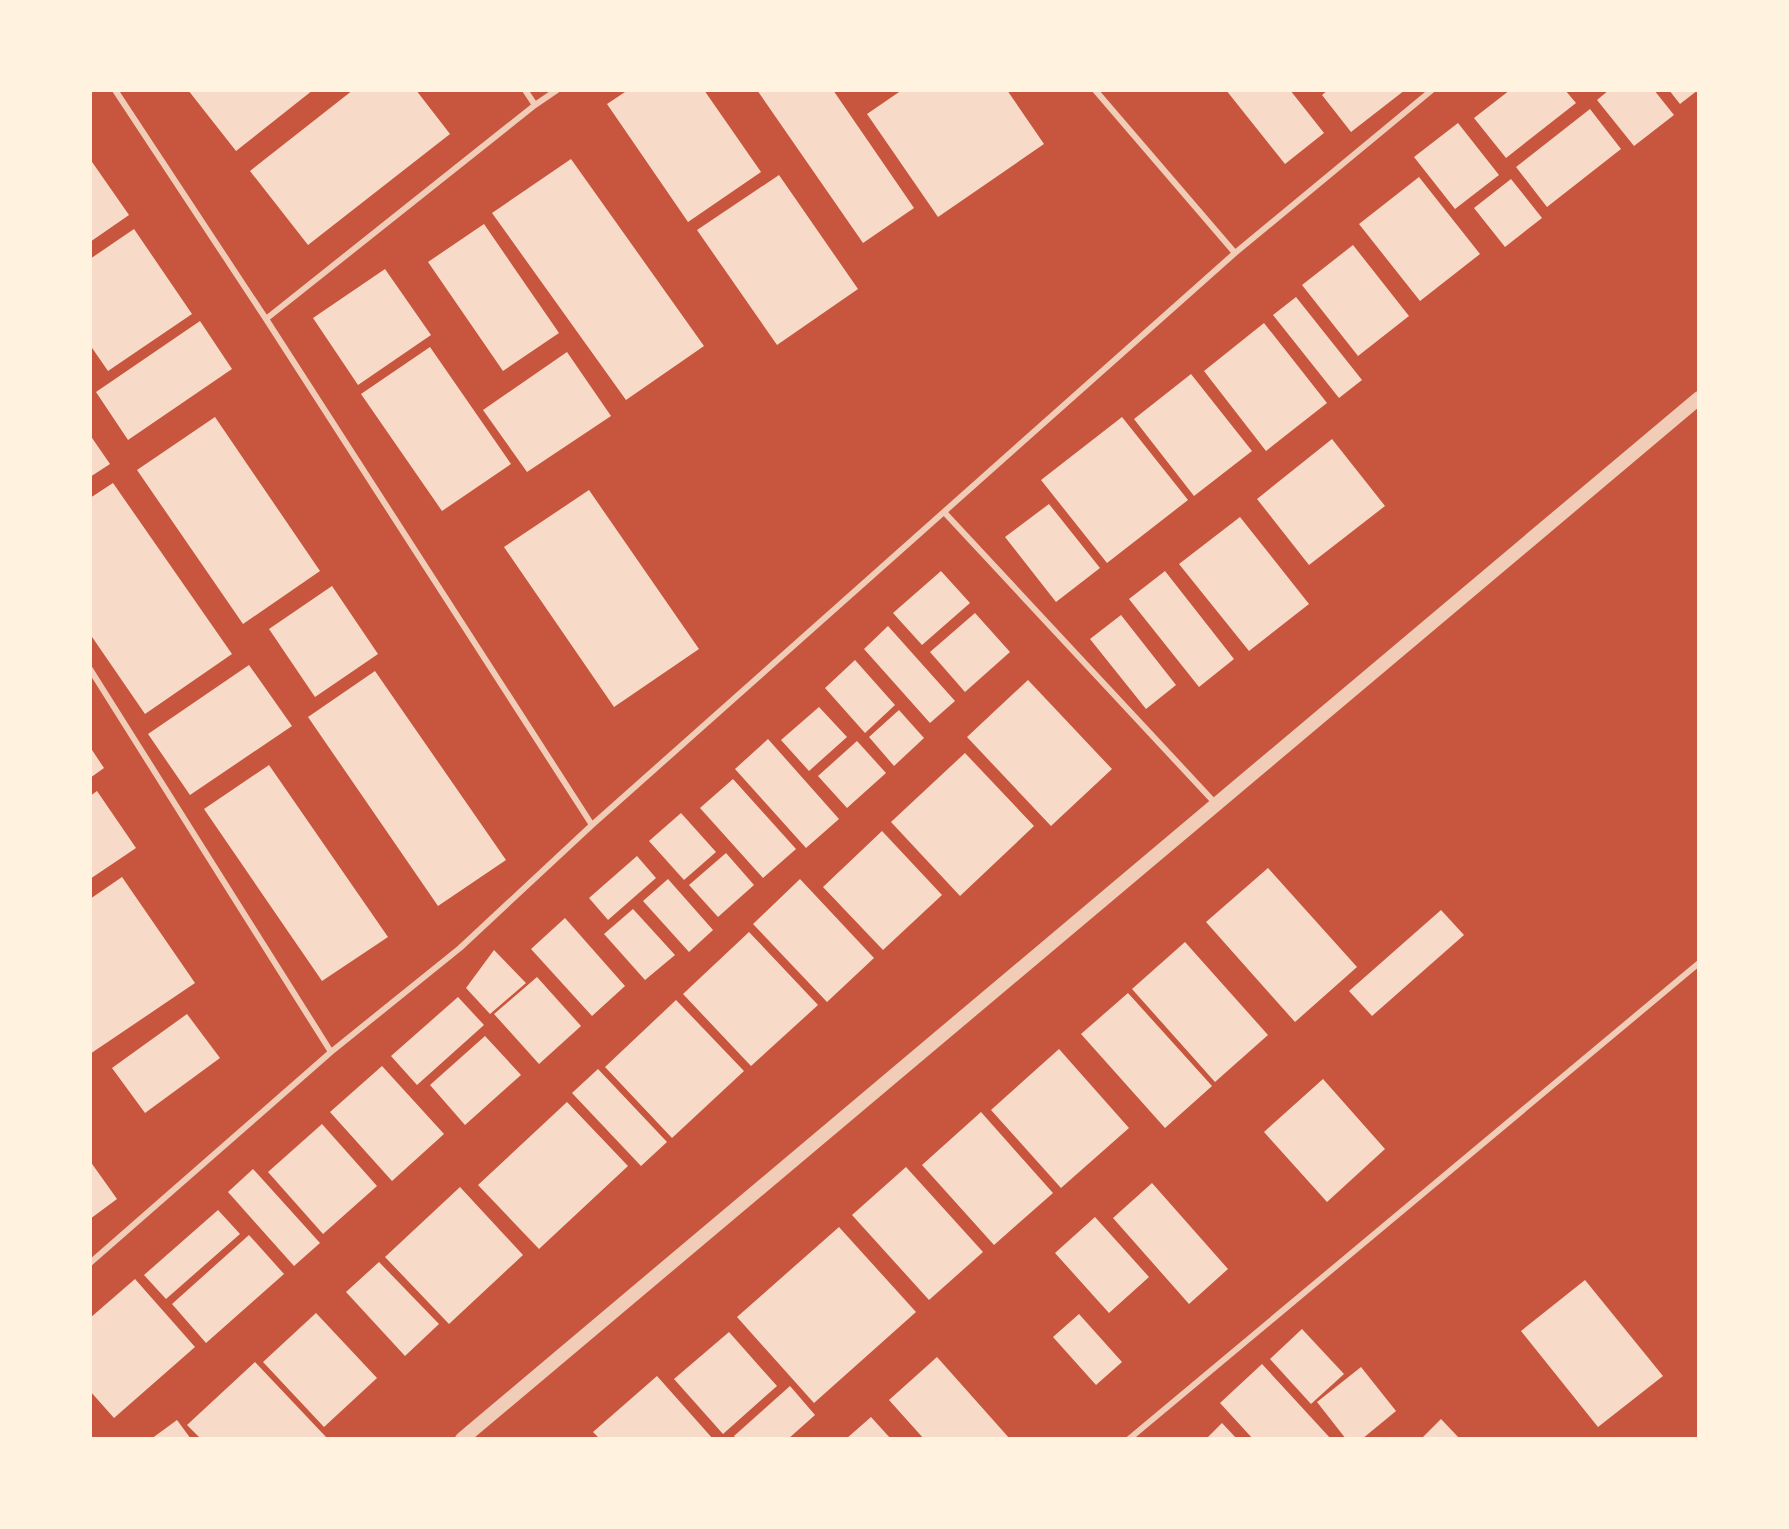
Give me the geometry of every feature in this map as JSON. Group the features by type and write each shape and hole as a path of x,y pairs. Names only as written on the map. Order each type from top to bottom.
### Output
{"street":[{"path":"462,1439 1699,398"}],"lane":[{"path":"115,90 592,825"},
{"path":"525,90 535,105"},
{"path":"266,319 557,90"},
{"path":"1095,90 1235,253"},
{"path":"90,1263 331,1052 460,948 592,825 1235,253 1432,90"},
{"path":"944,512 1216,804"},
{"path":"90,669 331,1052"},
{"path":"1129,1439 1699,963"}],"building":[{"path":"188,90 313,90 236,151"},
{"path":"353,90 416,90 450,134 308,245 250,171"},
{"path":"628,90 704,90 761,172 688,222 607,104"},
{"path":"757,90 833,90 914,208 863,243"},
{"path":"902,90 1007,90 1044,144 938,217 867,114"},
{"path":"1226,90 1290,90 1324,133 1285,164"},
{"path":"1328,90 1405,90 1351,132 1322,95"},
{"path":"1510,90 1565,90 1576,103 1506,158 1474,118"},
{"path":"1609,90 1654,90 1674,115 1634,146 1597,100"},
{"path":"1669,90 1698,90 1680,104"},
{"path":"1590,109 1621,149 1547,207 1516,167"},
{"path":"1458,123 1499,175 1455,209 1414,157"},
{"path":"90,159 129,215 90,242"},
{"path":"571,159 704,346 626,400 492,213"},
{"path":"779,175 858,289 777,345 697,230"},
{"path":"1419,177 1480,254 1420,301 1359,224"},
{"path":"1511,179 1542,218 1505,247 1474,208"},
{"path":"484,224 559,333 503,371 428,262"},
{"path":"134,229 192,314 108,371 90,345 90,259"},
{"path":"1353,245 1409,316 1358,356 1302,285"},
{"path":"385,269 431,335 358,385 313,318"},
{"path":"1296,297 1362,380 1339,398 1273,315"},
{"path":"200,321 232,369 128,440 96,392"},
{"path":"1264,323 1327,403 1266,451 1204,371"},
{"path":"430,347 511,464 442,511 361,394"},
{"path":"567,352 611,416 527,472 483,410"},
{"path":"1191,374 1252,451 1194,496 1134,419"},
{"path":"215,417 320,571 243,624 137,470"},
{"path":"1122,417 1188,500 1107,563 1041,480"},
{"path":"90,435 110,464 90,477"},
{"path":"1332,439 1385,506 1309,565 1257,499"},
{"path":"113,483 232,654 145,714 90,634 90,498"},
{"path":"589,490 699,649 614,707 504,547"},
{"path":"1049,504 1100,568 1056,602 1005,537"},
{"path":"1240,517 1309,604 1249,651 1179,564"},
{"path":"941,571 970,603 922,645 893,613"},
{"path":"1165,571 1234,659 1199,687 1129,599"},
{"path":"332,586 378,654 315,697 269,629"},
{"path":"975,613 1010,652 965,692 930,652"},
{"path":"1121,615 1176,685 1146,709 1090,639"},
{"path":"888,626 955,701 930,723 864,649"},
{"path":"855,660 895,705 865,733 825,688"},
{"path":"249,665 292,726 190,795 148,734"},
{"path":"375,671 506,860 438,906 308,717"},
{"path":"1028,680 1112,769 1051,826 967,737"},
{"path":"819,707 847,737 809,771 781,740"},
{"path":"899,710 924,738 894,766 869,737"},
{"path":"768,739 839,819 806,848 735,769"},
{"path":"857,741 886,773 847,808 818,776"},
{"path":"90,747 104,768 90,778"},
{"path":"965,753 1034,826 960,896 891,822"},
{"path":"269,765 388,937 322,981 204,809"},
{"path":"733,779 796,849 763,878 700,808"},
{"path":"97,791 136,848 90,879 90,796"},
{"path":"681,813 716,852 684,880 649,841"},
{"path":"882,831 942,895 883,950 823,887"},
{"path":"726,853 754,885 718,917 689,885"},
{"path":"637,856 656,878 608,920 589,898"},
{"path":"1268,868 1357,967 1295,1022 1206,922"},
{"path":"122,877 195,983 90,1054 90,899"},
{"path":"668,879 713,930 689,952 643,901"},
{"path":"800,879 874,958 827,1002 753,924"},
{"path":"633,909 675,955 645,980 604,934"},
{"path":"1441,910 1464,935 1372,1016 1349,991"},
{"path":"565,918 625,986 592,1016 531,949"},
{"path":"749,932 818,1005 751,1066 683,994"},
{"path":"1185,942 1268,1035 1215,1082 1132,989"},
{"path":"494,950 526,983 490,1014 466,988"},
{"path":"537,977 581,1026 539,1064 494,1014"},
{"path":"1128,993 1212,1086 1165,1128 1081,1034"},
{"path":"458,997 484,1025 417,1085 391,1056"},
{"path":"676,1000 744,1071 672,1138 605,1067"},
{"path":"187,1014 220,1058 145,1113 112,1068"},
{"path":"485,1036 521,1075 465,1125 430,1085"},
{"path":"1059,1049 1129,1128 1061,1188 991,1110"},
{"path":"382,1066 444,1134 392,1181 330,1112"},
{"path":"598,1069 667,1142 641,1166 572,1093"},
{"path":"1323,1079 1385,1149 1327,1202 1264,1132"},
{"path":"567,1102 628,1166 539,1249 478,1185"},
{"path":"981,1112 1053,1193 994,1245 922,1165"},
{"path":"322,1124 377,1186 323,1234 268,1172"},
{"path":"90,1161 117,1199 90,1219"},
{"path":"906,1167 983,1252 929,1300 852,1215"},
{"path":"253,1169 320,1243 294,1266 228,1192"},
{"path":"1152,1183 1228,1269 1189,1304 1113,1218"},
{"path":"460,1187 523,1255 449,1324 385,1257"},
{"path":"218,1210 240,1234 166,1299 144,1275"},
{"path":"1095,1217 1149,1277 1109,1313 1055,1253"},
{"path":"839,1227 916,1312 814,1403 737,1317"},
{"path":"249,1235 284,1274 206,1343 172,1304"},
{"path":"379,1262 439,1324 405,1356 346,1292"},
{"path":"135,1279 195,1347 114,1418 90,1391 90,1318"},
{"path":"1585,1280 1663,1376 1598,1427 1521,1331"},
{"path":"316,1313 377,1378 324,1427 263,1362"},
{"path":"1079,1314 1122,1362 1096,1385 1053,1337"},
{"path":"1302,1329 1344,1374 1311,1404 1270,1359"},
{"path":"729,1332 777,1386 723,1434 674,1379"},
{"path":"937,1357 1010,1439 924,1439 889,1400"},
{"path":"255,1362 326,1437 324,1439 201,1439 187,1425"},
{"path":"1262,1364 1331,1439 1253,1439 1220,1403"},
{"path":"1361,1367 1396,1411 1362,1439 1346,1439 1317,1402"},
{"path":"657,1376 713,1439 600,1439 593,1432"},
{"path":"790,1386 815,1415 788,1439 736,1439 734,1436"},
{"path":"871,1417 891,1439 846,1439"},
{"path":"1441,1419 1460,1439 1421,1439"},
{"path":"177,1420 191,1439 151,1439"},
{"path":"1222,1423 1237,1439 1206,1439"}]}
